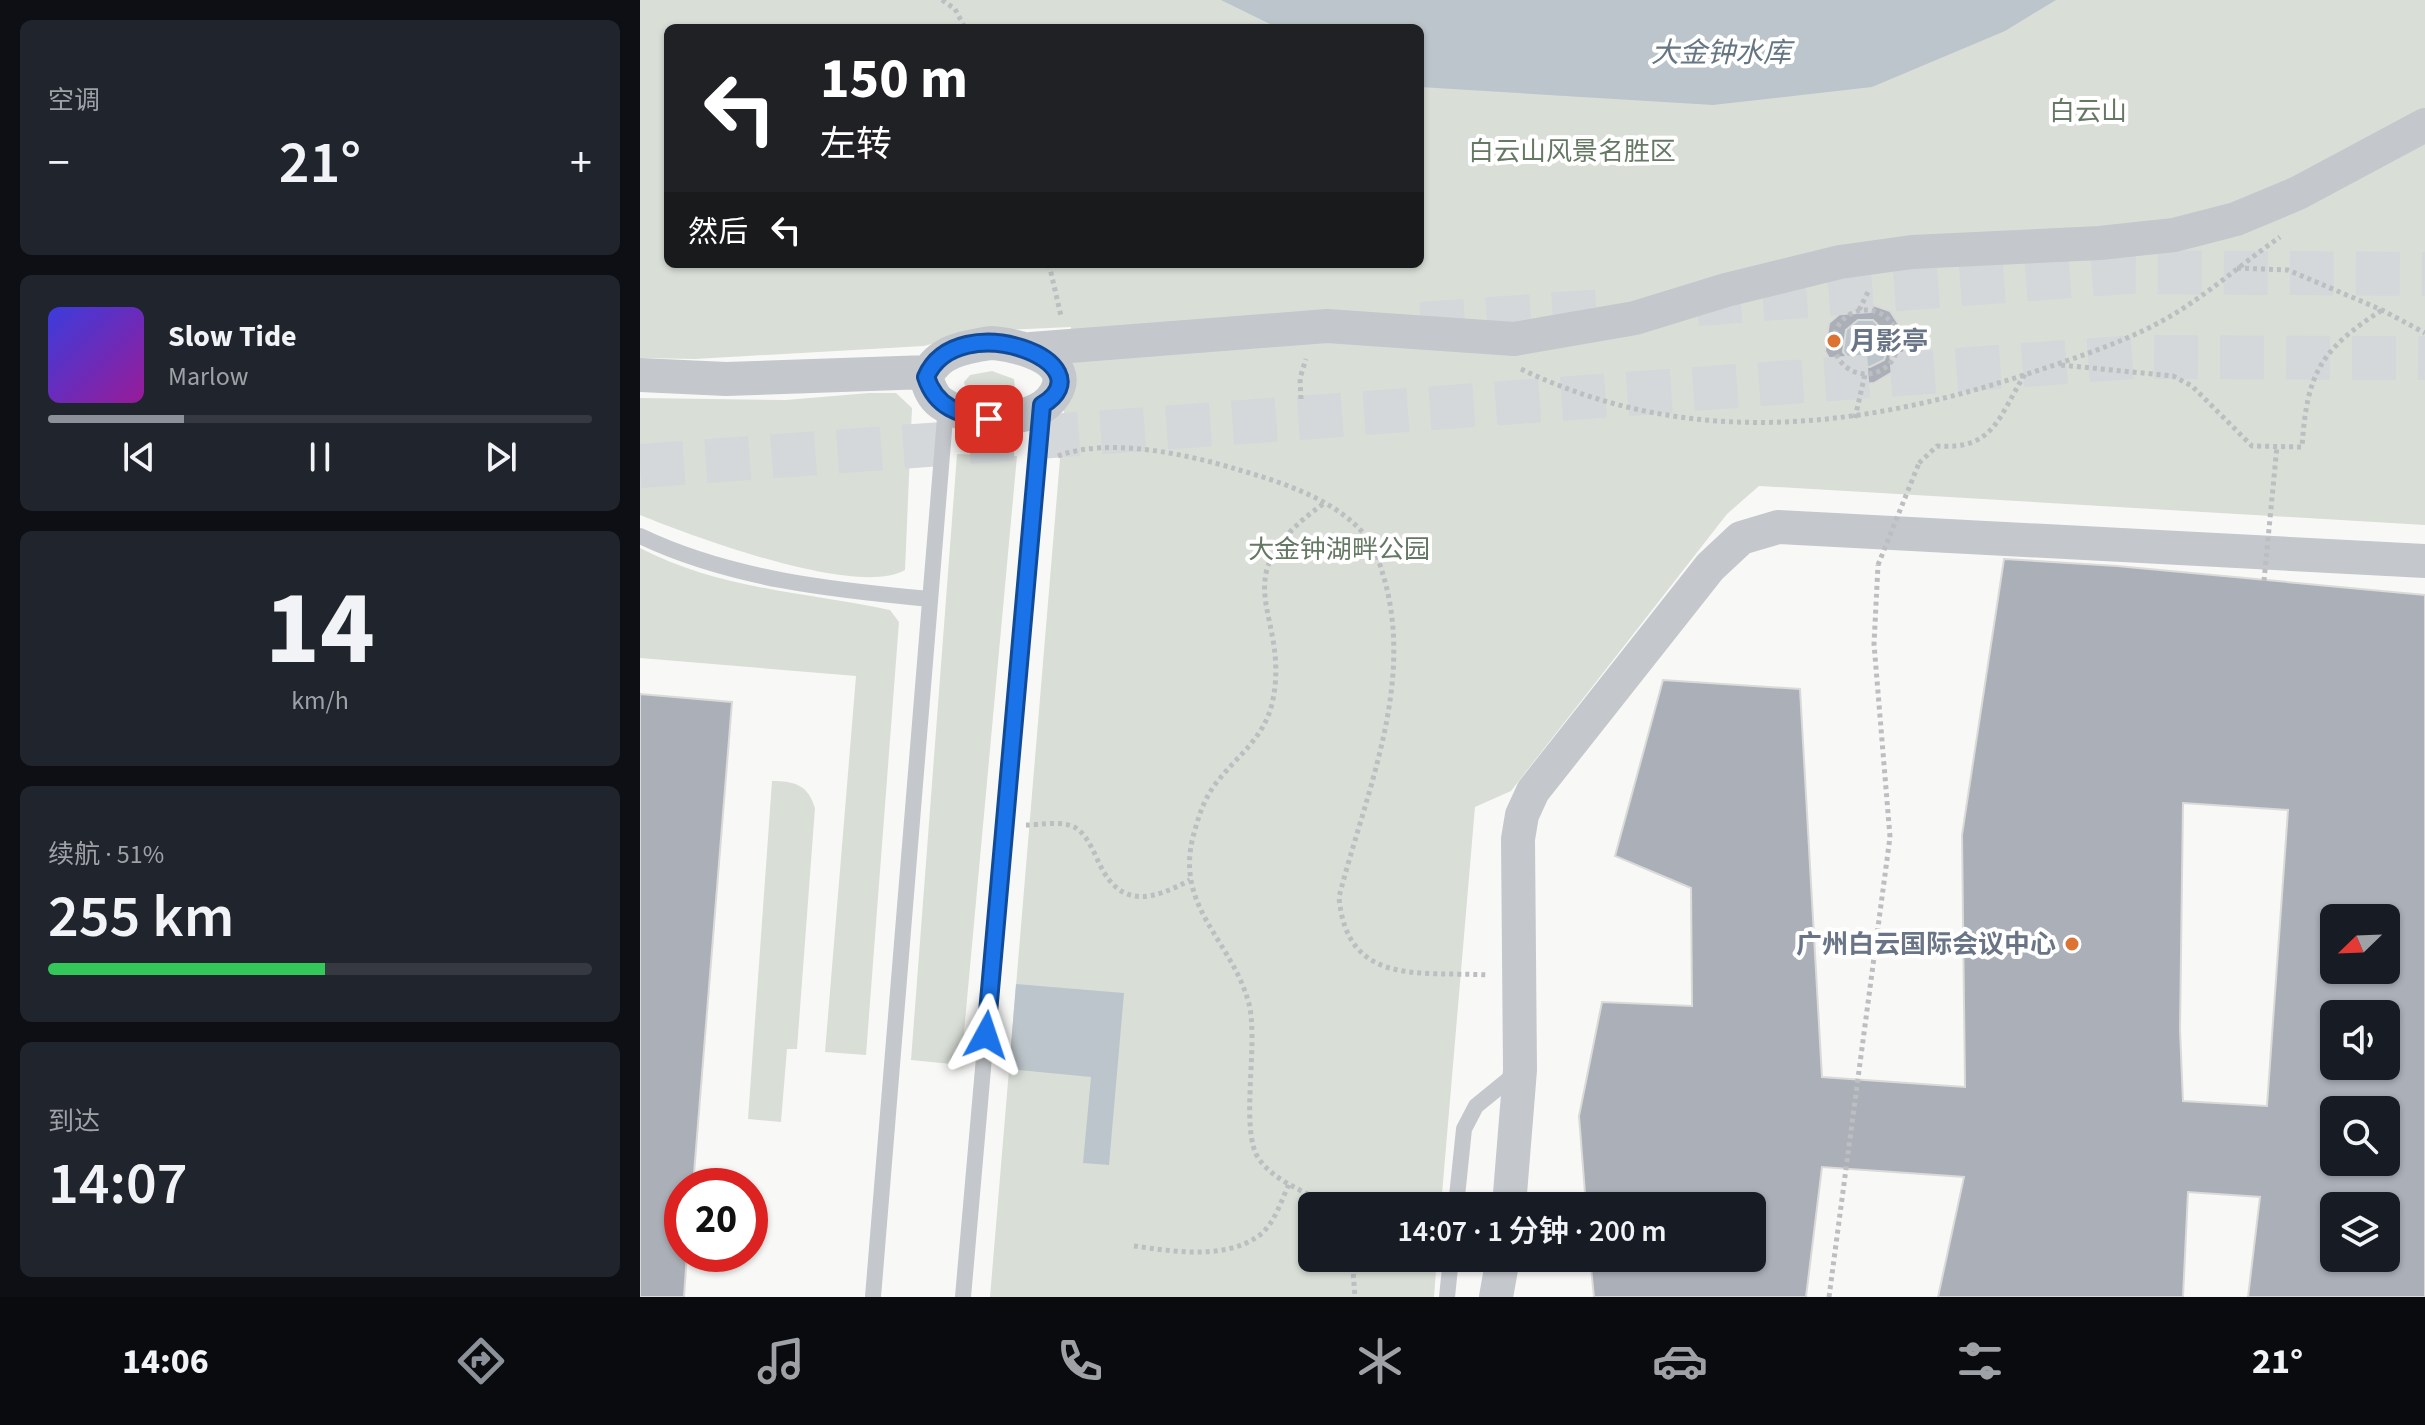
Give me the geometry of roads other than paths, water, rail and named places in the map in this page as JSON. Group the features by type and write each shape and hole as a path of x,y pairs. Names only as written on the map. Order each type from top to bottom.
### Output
{"street":[{"path":"1047,347 1059,384 1054,395 1042,405 1016,416 989,419 946,406 931,393 926,377 932,364 965,346 991,343 1047,347 1327,326 1514,339 1635,318 1726,290 1840,262 1912,252 2100,243 2174,235 2236,219 2298,193 2425,125"},
{"path":"640,375 726,379 928,372"},
{"path":"1510,1192 1520,1070 1518,839 1522,815 1533,791 1710,567 1741,538 1778,527 2425,561"},
{"path":"1496,1297 1500,1272"}],"lane":[{"path":"963,1297 1042,405"},
{"path":"873,1297 946,406"},
{"path":"640,536 674,552 719,566 826,589 930,599"},
{"path":"1457,1192 1464,1129 1476,1106 1520,1070"},
{"path":"1447,1297 1450,1272"}],"water":[{"name":"大金钟水库","path":"1221,0 2056,0 2005,31 1872,87 1713,105 1424,87 1424,24 1270,24"},
{"path":"1866,319 1883,326 1890,343 1883,360 1866,367 1849,360 1842,343 1849,326"},
{"path":"1016,984 1124,993 1109,1165 1083,1163 1091,1077 1009,1069"}],"tunnel":[{"path":"1697,304 2126,272 2425,274"},
{"path":"1421,324 1616,310"},
{"path":"640,466 2134,357 2425,358"}],"place":[{"name":"月影亭","path":"1834,341"},
{"name":"广州白云国际会议中心","path":"2072,944"}],"park label":[{"name":"白云山","path":"2088,111"},
{"name":"白云山风景名胜区","path":"1572,151"},
{"name":"大金钟湖畔公园","path":"1339,549"}]}
